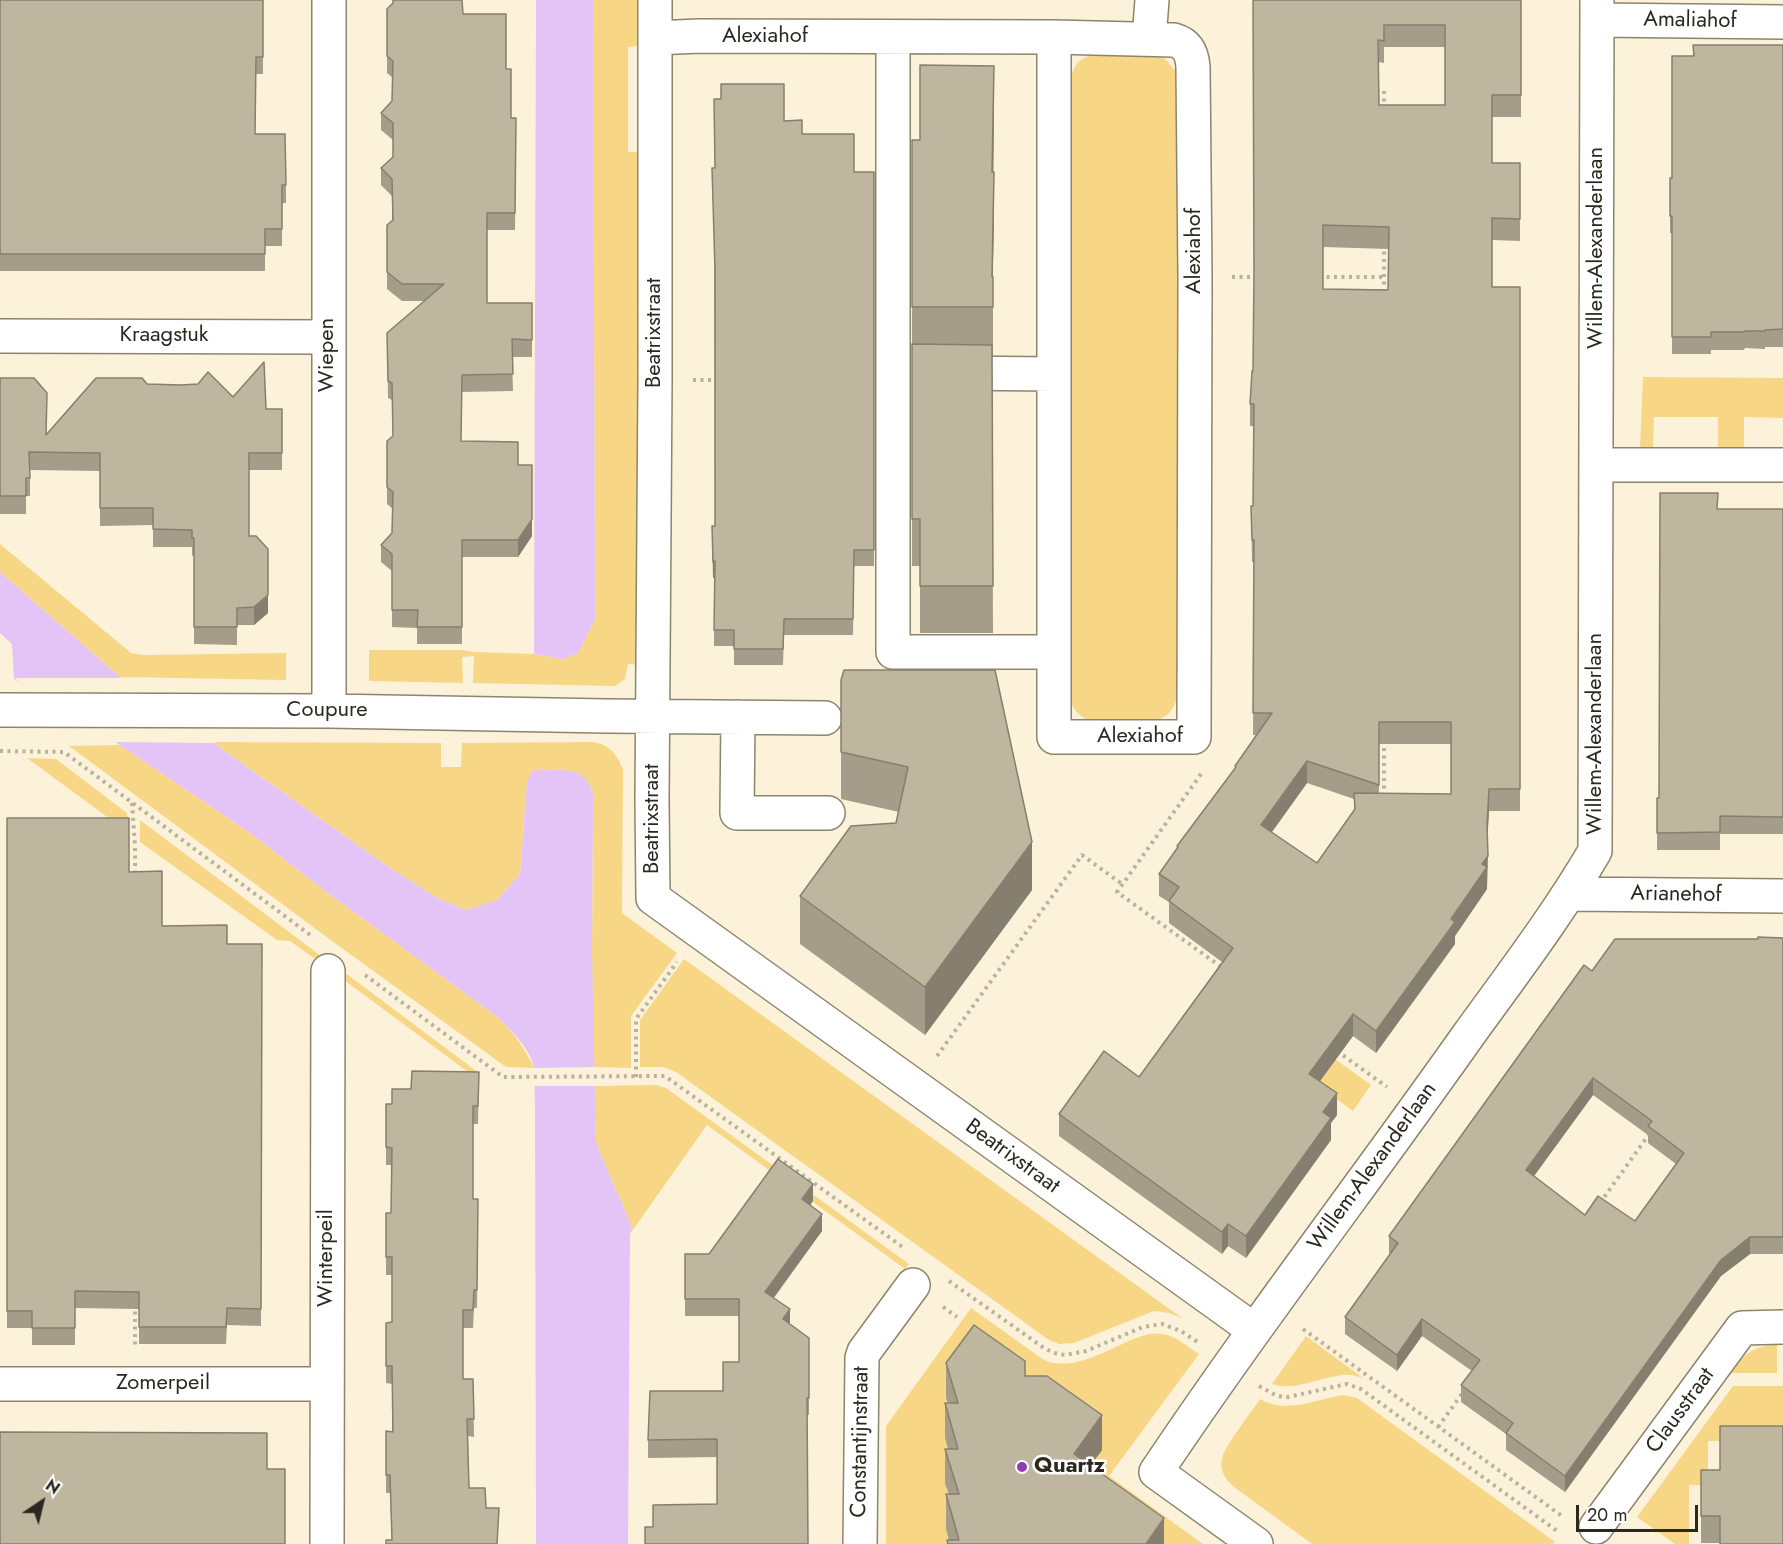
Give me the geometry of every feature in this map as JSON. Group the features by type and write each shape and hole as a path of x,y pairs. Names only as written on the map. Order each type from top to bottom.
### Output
{"street":[{"name":"Wiepen","path":"328,711 329,0"},
{"name":"Beatrixstraat","path":"655,0 653,898 1254,1330"},
{"path":"1149,39 1152,0"},
{"name":"Amaliahof","path":"1597,10 1783,21"},
{"name":"Willem-Alexanderlaan","path":"1256,1544 1156,1472 1254,1330 1569,894 1595,851 1597,10"},
{"path":"893,37 893,652 1054,652"},
{"name":"Alexiahof","path":"655,38 1054,37 1174,40 1182,42 1188,48 1193,68 1195,277 1194,737 1054,737 1054,37"},
{"name":"Kraagstuk","path":"0,336 328,336"},
{"path":"893,373 1054,374"},
{"path":"1597,465 1783,465"},
{"name":"Coupure","path":"0,710 328,711 825,718"},
{"path":"738,717 737,813 828,813"},
{"name":"Arianehof","path":"1569,894 1783,896"},
{"name":"Winterpeil","path":"327,1544 326,1384 336,961"},
{"name":"Constantijnstraat","path":"860,1544 862,1358 912,1269"},
{"name":"Clausstraat","path":"1596,1527 1742,1328 1783,1327"},
{"name":"Zomerpeil","path":"0,1384 326,1384"}],"path":[{"path":"1384,89 1384,112"},
{"path":"1384,242 1384,301"},
{"path":"1229,277 1265,277"},
{"path":"1312,277 1384,277"},
{"path":"690,380 725,380"},
{"path":"1384,737 1384,808"},
{"path":"0,751 64,752 336,961 503,1077 664,1076 912,1269"},
{"path":"1116,892 1202,773"},
{"path":"132,802 135,881"},
{"path":"930,1065 1082,855 1123,883 1116,892"},
{"path":"1116,892 1227,971"},
{"path":"636,1077 636,1019 677,961"},
{"path":"1331,1046 1389,1088"},
{"path":"1596,1207 1652,1131"},
{"path":"949,1281 1054,1353 1065,1355 1086,1351 1143,1327 1162,1324 1181,1331 1203,1346"},
{"path":"135,1303 135,1350"},
{"path":"1297,1325 1572,1524 1579,1515 1596,1527"},
{"path":"1255,1384 1277,1396 1288,1397 1347,1384 1361,1389 1565,1537"},
{"path":"1438,1427 1466,1389"}],"shaded area":[{"path":"536,0 593,0 595,619 579,652 564,659 534,654"},
{"path":"593,0 639,0 639,46 628,47 628,152 639,152 639,665 628,664 625,679 615,686 473,683 474,656 462,657 463,683 369,681 369,650 462,650 534,654 564,659 579,652 595,619"},
{"path":"1095,53 1162,56 1177,72 1178,83 1179,691 1168,714 1159,719 1143,722 1086,719 1076,711 1070,701 1070,82 1073,70 1078,63"},
{"path":"1643,377 1783,378 1783,418 1744,417 1744,448 1718,449 1718,417 1654,417 1653,448 1640,448"},
{"path":"0,544 131,653 144,655 286,653 286,680 120,677 0,572"},
{"path":"0,572 120,677 387,866 439,899 466,910 497,900 520,874 527,781 533,770 576,772 588,783 593,792 592,951 596,1143 632,1227 630,1234 628,1544 536,1544 535,1103 534,1069 525,1048 499,1018 325,891 253,835 120,745 14,679 12,644 0,633"},
{"path":"212,742 441,743 441,767 461,767 462,743 593,742 608,748 618,759 623,770 622,913 677,953 631,1016 631,1068 593,1067 593,792 582,776 568,770 533,770 527,781 520,874 497,900 466,910 439,899 387,866"},
{"path":"120,745 253,835 325,891 499,1018 519,1042 534,1068 506,1067 69,746"},
{"path":"27,758 56,759 127,813 129,833"},
{"path":"140,820 325,959 322,964 290,941 277,940 140,842"},
{"path":"684,959 1182,1318 1154,1311 1074,1343 1059,1344 1049,1340 676,1072 664,1067 640,1067 640,1020"},
{"path":"340,969 479,1073 468,1072 336,974"},
{"path":"1230,983 1371,1085 1353,1111 1212,1008"},
{"path":"656,1085 666,1088 909,1264 905,1269 707,1125 630,1234 632,1227 596,1143 594,1086"},
{"path":"971,1308 1044,1360 1055,1363 1089,1359 1135,1339 1155,1334 1173,1337 1199,1354 1109,1476 1203,1544 886,1544 886,1426"},
{"path":"1306,1336 1363,1378 1346,1375 1298,1385 1272,1384"},
{"path":"1777,1344 1777,1373 1729,1373 1749,1352"},
{"path":"1733,1386 1783,1386 1783,1441 1708,1441 1708,1485 1689,1485 1689,1544 1675,1544 1637,1517"},
{"path":"1342,1395 1357,1398 1555,1542 1553,1544 1312,1544 1227,1480 1221,1465 1222,1458 1233,1437 1260,1399 1290,1406"}],"pier":[{"path":"127,678 216,741 215,743 110,742 15,679"},
{"path":"596,1067 597,1086 534,1086 534,1068"}],"building":[{"path":"0,0 263,0 263,57 256,57 255,134 285,134 286,185 282,185 282,229 265,229 265,254 0,254"},
{"path":"393,0 462,0 463,14 506,14 506,69 511,69 511,118 516,118 515,213 487,213 487,303 532,303 532,340 512,339 513,374 462,375 461,441 518,442 518,465 532,465 532,519 518,540 462,540 462,627 417,627 418,610 392,610 392,554 381,545 392,533 393,492 387,487 387,441 393,436 392,383 388,381 387,333 444,284 402,284 387,272 387,225 393,220 392,179 381,168 393,157 393,123 381,113 392,101 393,61 387,56 387,9"},
{"path":"1253,0 1521,0 1521,95 1492,95 1492,163 1520,163 1520,219 1492,218 1492,287 1520,287 1520,789 1489,789 1488,856 1482,864 1487,867 1451,919 1455,922 1376,1031 1353,1014 1309,1074 1337,1093 1323,1112 1331,1118 1246,1236 1228,1224 1222,1232 1059,1114 1104,1051 1139,1077 1233,948 1169,901 1179,887 1159,874 1272,713 1253,713 1254,540 1252,540 1251,506 1253,506 1254,404 1250,404 1253,371","holes":["1384,25 1445,25 1445,105 1379,105 1378,40 1384,41","1323,225 1389,227 1388,290 1323,289","1379,722 1451,722 1451,794 1354,793 1355,809 1317,863 1261,825 1307,761 1379,785"]},
{"path":"1693,45 1783,45 1783,329 1711,332 1711,337 1672,337 1670,178 1672,178 1672,56 1694,56"},
{"path":"920,65 994,66 993,307 912,307 912,140 920,140"},
{"path":"721,84 784,84 784,121 802,120 802,134 854,134 854,172 874,172 874,550 854,550 853,619 784,619 783,649 734,649 734,630 714,630 715,561 713,562 712,526 715,526 715,270 712,168 715,168 714,99 721,99"},
{"path":"912,344 992,345 993,586 920,586 920,519 912,519"},
{"path":"264,362 266,409 282,409 282,453 249,453 249,536 256,536 268,549 268,595 254,607 237,608 237,627 194,627 194,538 192,538 192,530 153,529 153,508 100,508 100,453 29,452 30,478 26,478 26,496 0,496 0,378 34,378 47,393 46,435 96,378 142,378 147,384 181,385 198,384 208,372 233,397"},
{"path":"1660,493 1718,493 1717,509 1783,509 1783,817 1720,816 1720,832 1657,833"},
{"path":"844,670 995,670 1032,842 925,987 800,896 851,826 896,823 908,767 841,752 841,680"},
{"path":"7,818 129,818 129,872 162,871 162,926 227,925 227,944 262,944 261,1309 227,1308 226,1327 139,1327 139,1292 75,1291 75,1328 32,1328 32,1311 7,1311"},
{"path":"1758,937 1783,938 1783,1237 1750,1237 1721,1260 1565,1476 1506,1433 1513,1423 1461,1385 1480,1360 1422,1319 1397,1355 1345,1317 1398,1243 1389,1236 1584,965 1592,971 1615,939 1758,939","holes":["1593,1078 1652,1121 1648,1126 1684,1153 1635,1221 1598,1196 1585,1215 1526,1170"]},
{"path":"412,1071 479,1072 478,1106 473,1106 473,1199 478,1199 477,1290 474,1290 473,1310 463,1310 463,1379 473,1379 474,1419 467,1419 469,1488 485,1488 486,1508 499,1508 497,1544 386,1544 386,1540 392,1540 390,1475 386,1475 386,1431 393,1432 392,1366 386,1366 386,1323 392,1322 392,1257 386,1257 386,1213 391,1213 392,1148 386,1147 386,1104 392,1104 392,1089 411,1089"},
{"path":"778,1159 813,1184 802,1199 822,1214 765,1292 790,1309 783,1319 809,1338 808,1544 645,1544 645,1527 653,1527 653,1505 717,1504 717,1439 648,1440 650,1391 723,1391 723,1362 739,1362 739,1299 685,1299 685,1254 709,1254"},
{"name":"Quartz","path":"974,1325 1025,1361 1025,1376 1047,1376 1102,1415 1074,1454 1164,1518 1146,1544 948,1544 947,1540 959,1540 946,1494 959,1494 945,1449 958,1449 945,1403 958,1403 946,1363"},
{"path":"1720,1426 1783,1426 1783,1544 1720,1544 1720,1516 1701,1516 1701,1470 1720,1470"},
{"path":"0,1432 267,1433 267,1469 285,1469 285,1544 0,1544"}],"place":[{"name":"Quartz","path":"1022,1467"}]}
